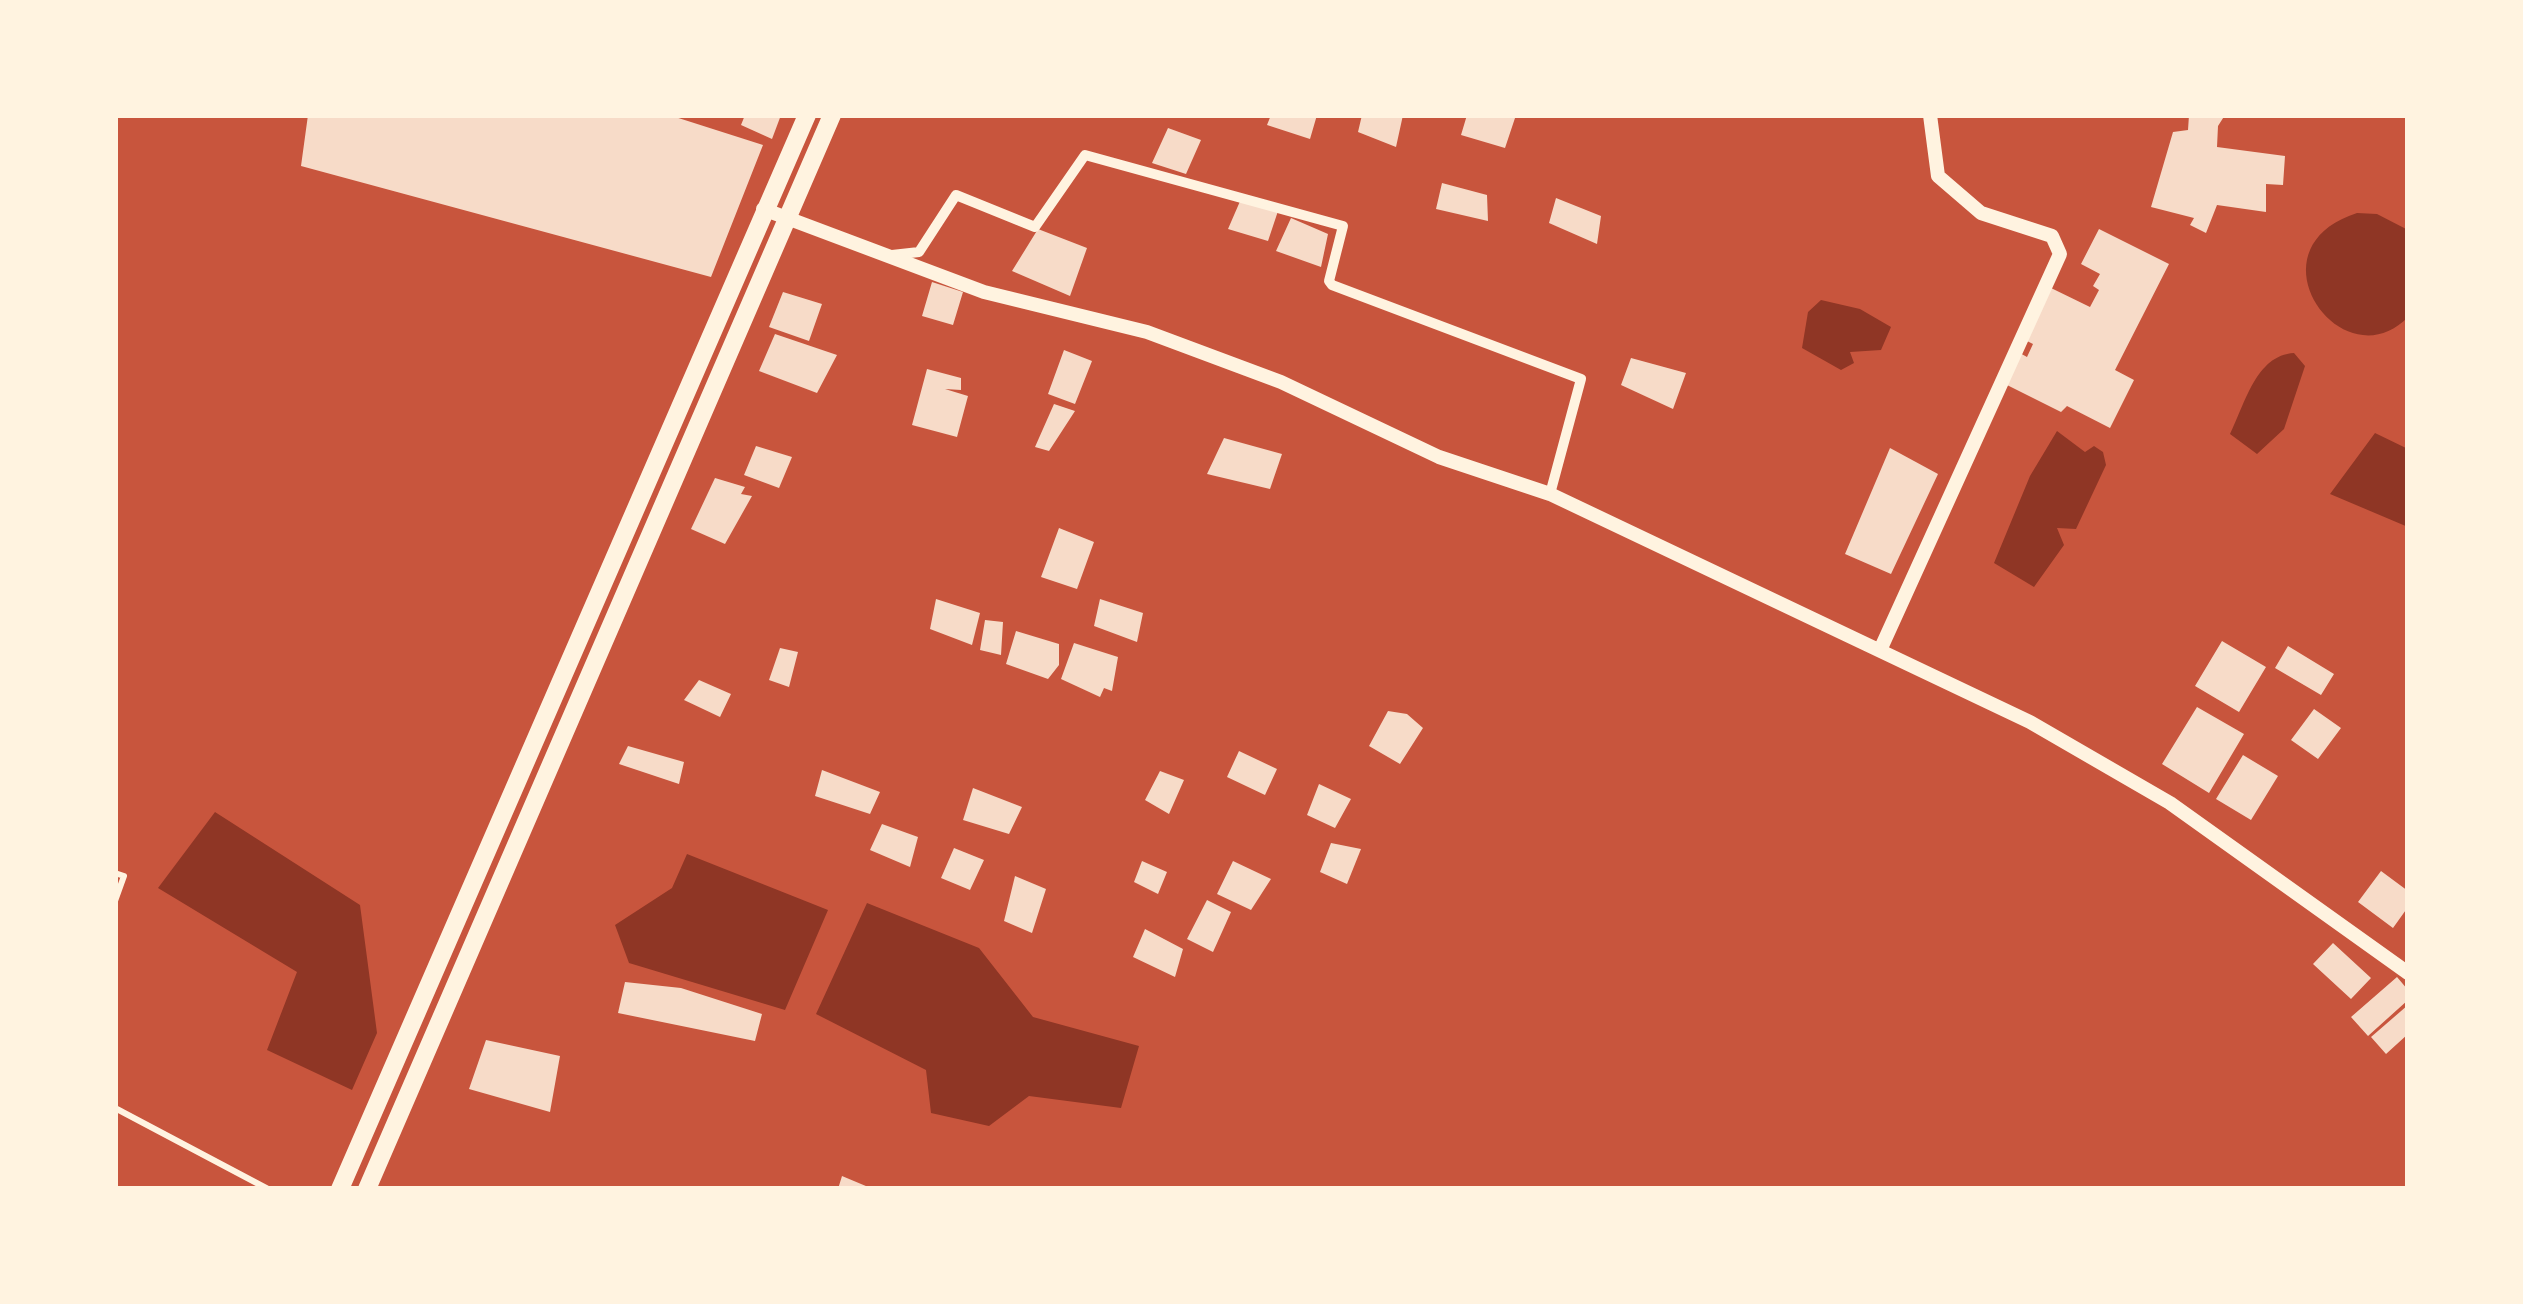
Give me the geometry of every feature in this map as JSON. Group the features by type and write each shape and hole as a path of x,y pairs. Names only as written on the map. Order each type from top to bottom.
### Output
{"main road":[{"path":"340,1189 807,115"},
{"path":"367,1189 832,115"}],"street":[{"path":"1882,648 2060,254 2052,236 1980,212 1938,176 1930,115"},
{"path":"882,255 919,252 956,195 1034,227 1086,154 1343,226 1329,280 1332,285 1581,379 1550,494"},
{"path":"763,209 984,292 1147,332 1280,382 1439,457 1550,494 1750,591 1882,648 2030,722 2170,803 2408,973"}],"lane":[{"path":"115,873 124,876 115,901"},
{"path":"115,1108 268,1189"}],"shaded area":[{"path":"2357,213 2377,214 2408,230 2408,317 2383,333 2357,334 2334,323 2316,304 2307,279 2309,254 2324,231"},
{"path":"1821,300 1860,309 1891,327 1881,350 1850,352 1854,363 1841,370 1802,348 1808,312"},
{"path":"2294,353 2305,366 2284,429 2257,454 2230,434 2261,372 2270,362"},
{"path":"2057,431 2085,452 2094,446 2103,452 2106,465 2076,529 2057,528 2064,545 2034,587 1994,563 2030,476"},
{"path":"2375,433 2408,449 2408,527 2330,494"},
{"path":"215,812 360,905 377,1033 352,1090 267,1050 297,972 158,888"},
{"path":"687,854 828,910 785,1010 629,963 615,925 672,888"},
{"path":"867,903 979,948 1033,1017 1139,1046 1121,1108 1029,1096 989,1126 931,1113 926,1070 816,1014"}],"building":[{"path":"308,115 669,115 763,145 711,277 301,166"},
{"path":"745,115 781,115 772,139 741,125"},
{"path":"1271,115 1317,115 1310,139 1267,125"},
{"path":"1362,115 1403,115 1396,147 1358,132"},
{"path":"1467,115 1516,115 1505,148 1461,135"},
{"path":"2189,115 2225,115 2218,126 2217,147 2285,156 2283,185 2266,184 2266,212 2217,205 2206,233 2190,225 2194,218 2151,207 2173,132 2188,130"},
{"path":"1168,128 1201,140 1186,174 1152,163"},
{"path":"1442,183 1487,195 1488,221 1436,209"},
{"path":"1556,198 1601,216 1597,244 1549,223"},
{"path":"1241,199 1278,211 1268,241 1228,229"},
{"path":"1291,218 1328,234 1321,267 1276,251"},
{"path":"1038,229 1087,248 1070,296 1012,271"},
{"path":"2099,229 2169,264 2115,370 2134,380 2110,428 2067,406 2061,412 2003,383 2018,352 2027,357 2033,344 2025,340 2051,288 2090,307 2099,290 2093,286 2100,274 2081,264"},
{"path":"932,282 963,292 953,325 922,316"},
{"path":"783,292 822,304 809,341 769,327"},
{"path":"775,334 837,355 817,393 759,371"},
{"path":"1064,350 1092,361 1075,404 1048,394"},
{"path":"1631,358 1686,373 1673,409 1621,385"},
{"path":"927,369 961,378 961,390 945,389 968,396 957,437 912,425"},
{"path":"1054,404 1075,411 1049,451 1035,447"},
{"path":"1224,438 1282,454 1270,489 1207,474"},
{"path":"756,446 792,457 779,488 744,475"},
{"path":"1890,448 1938,474 1891,574 1845,554"},
{"path":"715,478 745,487 741,494 752,496 725,544 691,529"},
{"path":"1059,528 1094,542 1077,589 1041,577"},
{"path":"936,599 980,613 972,645 930,629"},
{"path":"1100,599 1143,613 1137,642 1094,626"},
{"path":"985,620 1003,622 1001,655 980,650"},
{"path":"1016,631 1059,644 1059,665 1048,679 1006,664"},
{"path":"2222,641 2266,667 2239,712 2195,686"},
{"path":"1074,643 1118,657 1112,691 1104,688 1100,697 1061,679"},
{"path":"2288,646 2334,674 2321,695 2275,668"},
{"path":"780,648 798,652 789,687 769,680"},
{"path":"699,680 731,694 720,717 684,700"},
{"path":"2197,707 2244,734 2209,793 2162,764"},
{"path":"2314,709 2341,728 2318,759 2291,740"},
{"path":"1388,711 1407,714 1423,728 1400,764 1369,746"},
{"path":"628,746 684,762 679,784 619,764"},
{"path":"1239,751 1277,769 1265,795 1227,777"},
{"path":"2243,755 2278,776 2251,820 2216,799"},
{"path":"822,770 880,792 870,814 815,796"},
{"path":"1160,771 1184,780 1169,814 1145,800"},
{"path":"1319,784 1351,799 1335,828 1307,815"},
{"path":"973,788 1022,807 1009,834 963,820"},
{"path":"882,824 918,837 910,867 870,850"},
{"path":"1331,843 1361,849 1347,884 1320,872"},
{"path":"954,848 984,860 970,890 941,878"},
{"path":"1142,861 1167,872 1158,894 1134,882"},
{"path":"1233,861 1271,879 1251,910 1217,894"},
{"path":"2381,871 2408,891 2408,907 2393,928 2358,902"},
{"path":"1015,876 1046,889 1032,933 1004,921"},
{"path":"1207,900 1231,912 1213,952 1187,939"},
{"path":"1145,929 1183,949 1175,977 1133,957"},
{"path":"2333,943 2371,978 2351,999 2313,964"},
{"path":"2397,977 2408,990 2408,1000 2368,1036 2351,1017"},
{"path":"625,982 681,988 762,1014 755,1041 618,1013"},
{"path":"2408,1005 2408,1034 2386,1054 2371,1037"},
{"path":"486,1040 560,1056 550,1112 469,1089"},
{"path":"842,1176 873,1189 838,1189"}]}
